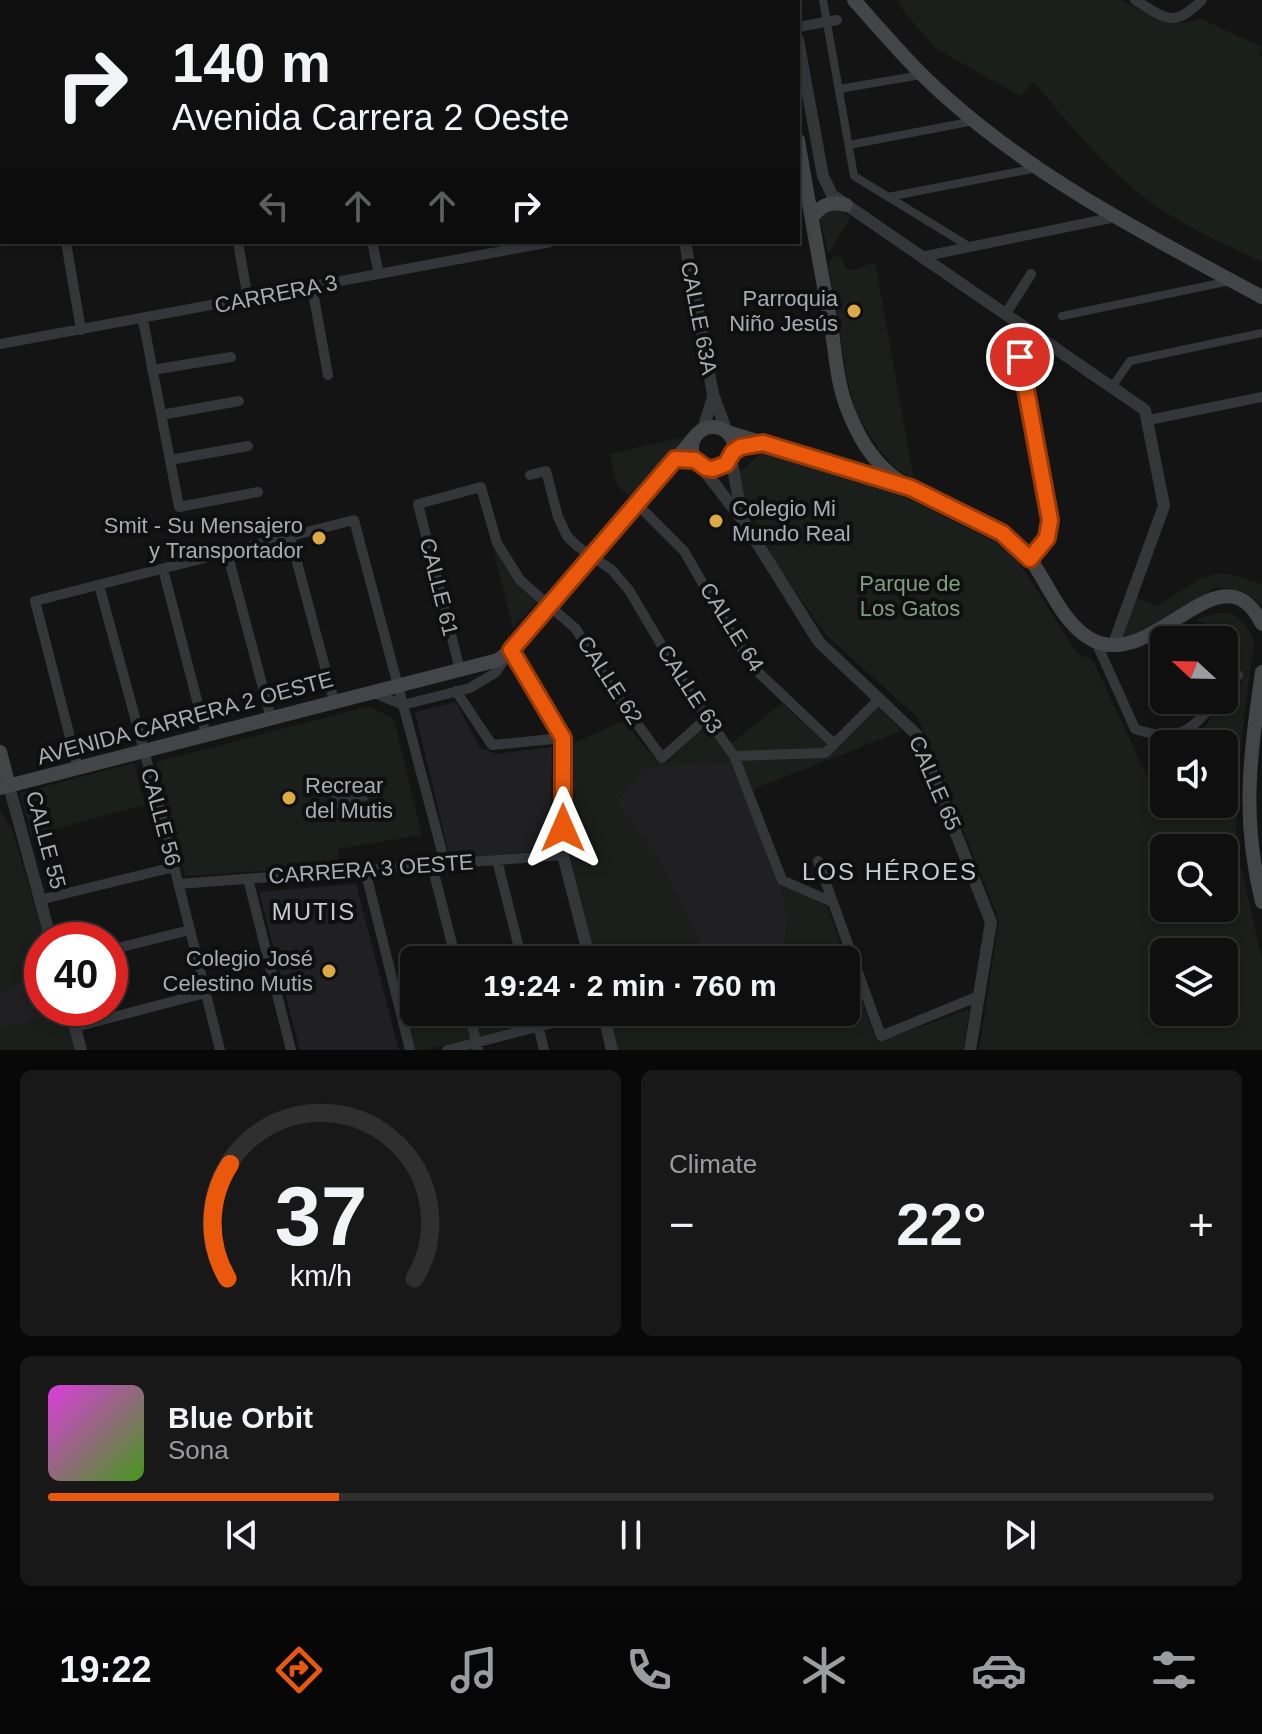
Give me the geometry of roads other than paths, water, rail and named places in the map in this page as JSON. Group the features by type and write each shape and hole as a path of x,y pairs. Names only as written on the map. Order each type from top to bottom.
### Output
{"main road":[{"path":"854,0 922,75 975,121 1038,168 1116,217 1262,297"},
{"path":"800,151 844,398 866,446 886,470 911,488"},
{"path":"812,218 823,206 846,205"},
{"path":"698,463 691,446 700,431 715,427 911,488 1002,533 1030,559 1073,624 1096,642 1113,646 1142,641 1194,607 1220,596 1229,596 1247,604 1262,624"},
{"name":"AVENIDA CARRERA 2 OESTE","path":"4,787 498,660 511,650 700,431"},
{"path":"727,432 731,438 732,455"},
{"path":"675,459 698,463 706,468 720,468 745,446 763,443"},
{"path":"849,469 856,468 865,460 866,446"},
{"path":"1262,672 1249,768 1248,799 1256,880 1262,902"},
{"name":"CALLE 55","path":"0,752 4,787"}],"street":[{"path":"823,0 832,21 839,89 854,176 970,247"},
{"path":"1135,0 1170,18 1184,17 1202,0"},
{"path":"800,27 832,21"},
{"path":"800,51 827,189 1009,318 1142,406 1149,420 1164,506 1113,646"},
{"path":"839,89 922,75"},
{"path":"849,145 975,121"},
{"path":"888,197 1038,168"},
{"path":"921,257 1116,217"},
{"path":"66,244 81,330"},
{"path":"238,244 248,299"},
{"path":"372,244 379,274"},
{"name":"CARRERA 3","path":"0,344 143,320 537,244"},
{"name":"CALLE 63A","path":"685,244 713,394 727,432"},
{"path":"1030,559 1047,538 1050,520 1009,318 1031,274"},
{"path":"1062,316 1231,280"},
{"path":"312,287 328,375"},
{"path":"143,320 179,507 258,492"},
{"path":"1112,387 1130,361 1262,333"},
{"path":"152,370 231,357"},
{"name":"CALLE 63A","path":"700,431 712,407 713,394"},
{"path":"1149,420 1262,397"},
{"path":"161,415 239,401"},
{"path":"170,460 248,446"},
{"name":"CALLE 65","path":"732,455 733,479 744,522"},
{"name":"CALLE 65","path":"698,463 744,522 819,642 917,735 989,916 991,928 970,1050"},
{"name":"CALLE 63","path":"530,475 546,471 561,526 577,546 612,570 629,590 688,690 734,756 782,880 832,902"},
{"name":"CALLE 61","path":"460,670 418,504 481,487"},
{"name":"CALLE 62","path":"481,487 497,543 522,583 576,629 609,685 662,758 708,717"},
{"name":"CALLE 64","path":"637,504 684,551 733,636 759,673 834,744"},
{"path":"78,768 35,601 354,520 445,863"},
{"path":"290,536 334,701"},
{"path":"227,552 271,718"},
{"path":"163,569 206,735"},
{"name":"CALLE 56","path":"99,585 220,1050"},
{"path":"1096,642 1135,729 1165,736 1177,735 1195,726 1205,714"},
{"path":"511,650 563,738 563,855 586,946"},
{"name":"AVENIDA CARRERA 2 OESTE","path":"403,705 470,688 495,673 511,650"},
{"path":"456,691 492,745 563,738"},
{"path":"372,692 403,705"},
{"path":"734,756 825,753 879,699"},
{"name":"CALLE 55","path":"4,787 46,922"},
{"name":"CARRERA 3 OESTE","path":"178,884 563,855"},
{"path":"497,860 518,946"},
{"path":"818,861 881,1036 979,996"},
{"path":"432,865 452,946"},
{"path":"39,900 174,867"},
{"path":"365,870 400,1008"},
{"path":"248,879 291,1050"},
{"path":"128,946 190,930"},
{"path":"81,1050 75,1027 205,993"},
{"path":"404,1026 410,1050"},
{"path":"472,1026 477,1046"},
{"path":"447,1050 477,1046 543,1026"},
{"path":"606,1026 612,1050"},
{"path":"539,1027 544,1050"}],"place":[{"name":"Parroquia Niño Jesús","path":"854,311"},
{"name":"Colegio Mi Mundo Real","path":"716,521"},
{"name":"Smit - Su Mensajero y Transportador","path":"319,538"},
{"name":"Recrear del Mutis","path":"289,798"},
{"name":"Colegio José Celestino Mutis","path":"329,971"}],"district":[{"name":"LOS HÉROES","path":"890,871"},
{"name":"MUTIS","path":"314,911"}],"park label":[{"name":"Parque de Los Gatos","path":"910,596"}]}
